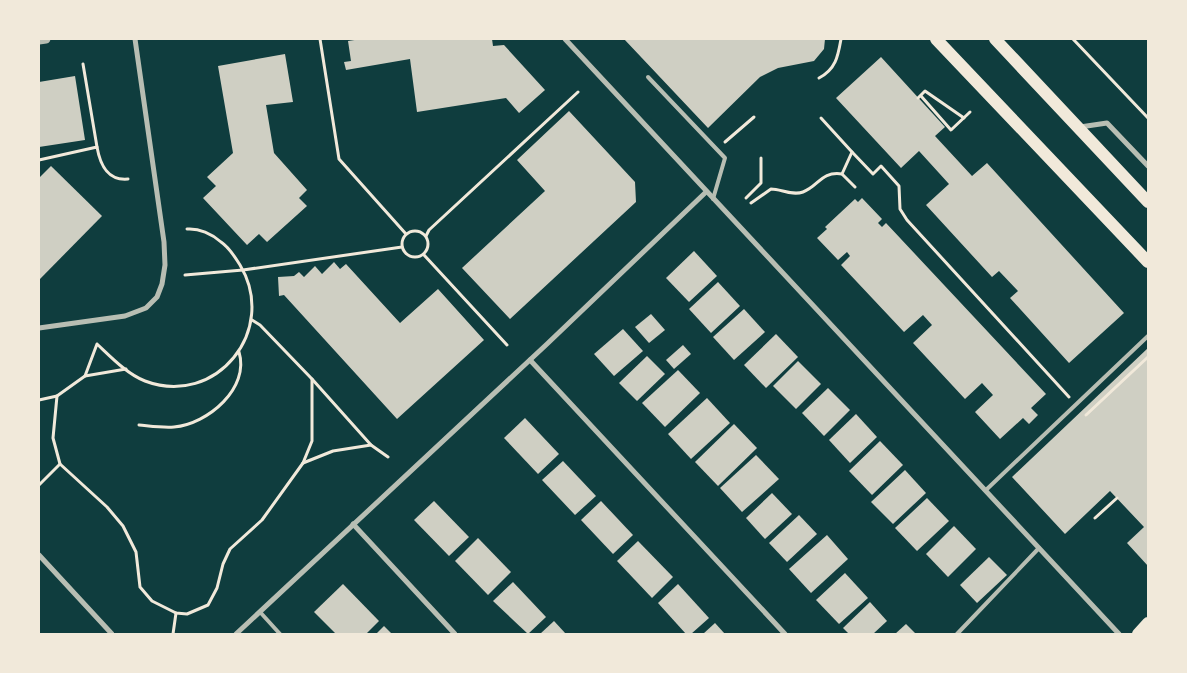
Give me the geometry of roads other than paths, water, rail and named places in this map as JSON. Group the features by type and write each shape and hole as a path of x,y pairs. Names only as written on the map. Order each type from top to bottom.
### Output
{"main road":[{"path":"936,39 1148,262"},
{"path":"995,39 1148,202"},
{"path":"1138,634 1148,622"}],"street":[{"path":"39,40 46,39"},
{"path":"39,328 125,316 146,308 156,297 162,284 164,242 135,39"},
{"path":"565,39 1119,634"},
{"path":"1077,127 1107,123 1148,166"},
{"path":"236,634 530,360 706,192"},
{"path":"530,360 785,634"},
{"path":"353,524 455,634"},
{"path":"39,556 112,634"}],"lane":[{"path":"648,76 725,158 713,199"},
{"path":"986,490 1148,336"},
{"path":"957,634 1039,548"},
{"path":"260,612 280,634"}]}
